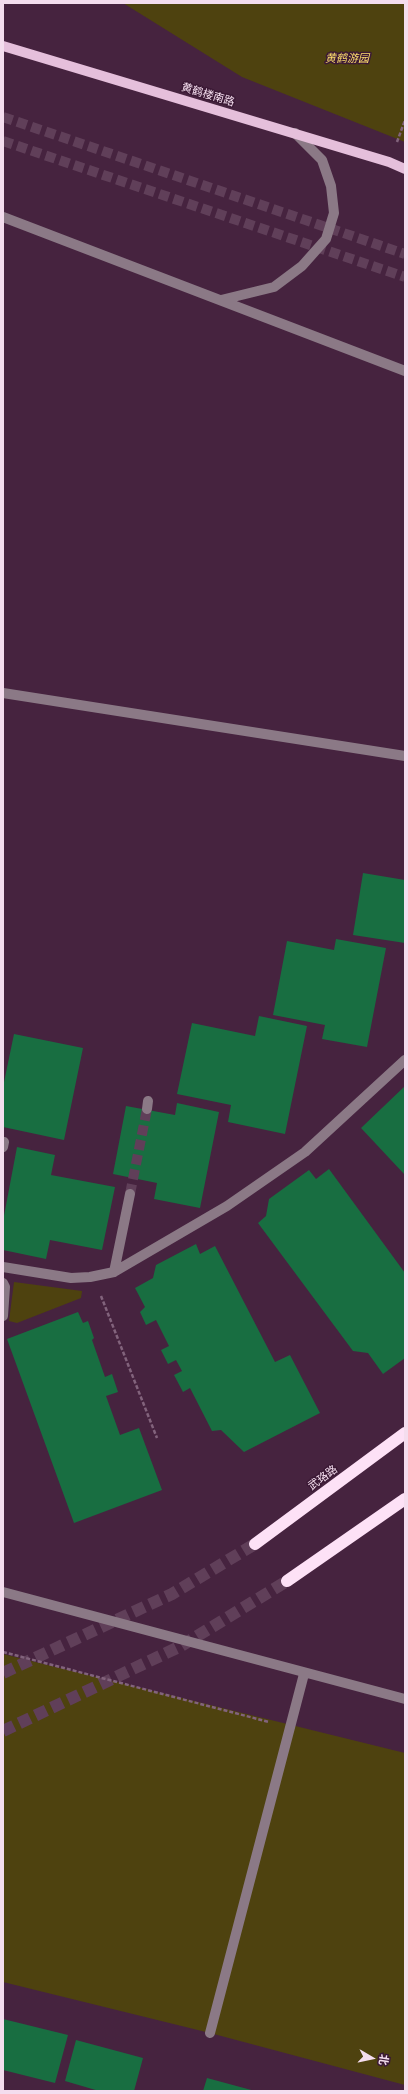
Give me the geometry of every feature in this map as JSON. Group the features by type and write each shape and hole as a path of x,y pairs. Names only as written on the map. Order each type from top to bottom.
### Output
{"highway":[{"name":"武珞路","path":"255,1544 405,1433"},
{"path":"287,1581 405,1499"}],"main road":[{"name":"黄鹤楼南路","path":"3,46 389,162 405,169"}],"street":[{"path":"221,300 274,287 302,266 326,239 334,213 331,186 322,160 295,134"},
{"path":"3,217 405,371"},
{"path":"3,693 405,756"},
{"path":"3,1266 71,1278 90,1277 114,1272 227,1206 304,1152 405,1060"},
{"path":"114,1272 130,1194"},
{"path":"3,1283 5,1287 3,1316"},
{"path":"3,1592 304,1674 405,1699"},
{"path":"210,2033 304,1674"}],"path":[{"path":"100,1294 157,1438"},
{"path":"3,1652 289,1728"}],"green space":[{"name":"黄鹤游园","path":"123,3 405,3 405,142 242,77"},
{"path":"14,1282 82,1291 81,1298 17,1323 9,1321"},
{"path":"3,1654 405,1753 405,2085 210,2033 3,1982"}],"building":[{"path":"363,873 405,880 405,943 353,935"},
{"path":"336,939 386,948 367,1047 322,1039 325,1025 273,1015 287,941 334,950"},
{"path":"259,1016 307,1026 285,1134 228,1122 231,1105 177,1094 192,1023 255,1036"},
{"path":"14,1034 83,1048 64,1140 3,1127 3,1087"},
{"path":"405,1086 405,1175 361,1128"},
{"path":"177,1103 219,1112 200,1208 154,1199 157,1183 113,1174 126,1106 175,1115"},
{"path":"17,1147 55,1155 51,1175 115,1187 102,1250 50,1240 46,1259 3,1250 3,1221"},
{"path":"329,1169 405,1273 405,1358 383,1374 368,1353 353,1351 258,1223 266,1216 269,1199 309,1170 316,1179"},
{"path":"196,1244 200,1254 215,1246 275,1362 290,1355 320,1413 244,1452 221,1430 212,1431 190,1388 183,1392 174,1375 182,1371 176,1360 168,1364 161,1350 169,1346 156,1320 146,1325 140,1312 145,1307 135,1288 153,1278 156,1265"},
{"path":"78,1312 83,1323 88,1321 94,1338 92,1340 105,1377 112,1374 118,1392 106,1396 120,1435 139,1428 162,1490 74,1523 7,1339"},
{"path":"3,2019 68,2035 55,2083 3,2070"},
{"path":"76,2040 143,2058 134,2091 99,2091 65,2081"},
{"path":"207,2078 255,2091 203,2091"}],"tunnel":[{"path":"3,117 405,254"},
{"path":"3,141 405,277"},
{"path":"130,1194 147,1109"},
{"path":"3,1673 172,1594 255,1544"},
{"path":"3,1731 181,1646 287,1581"}]}
